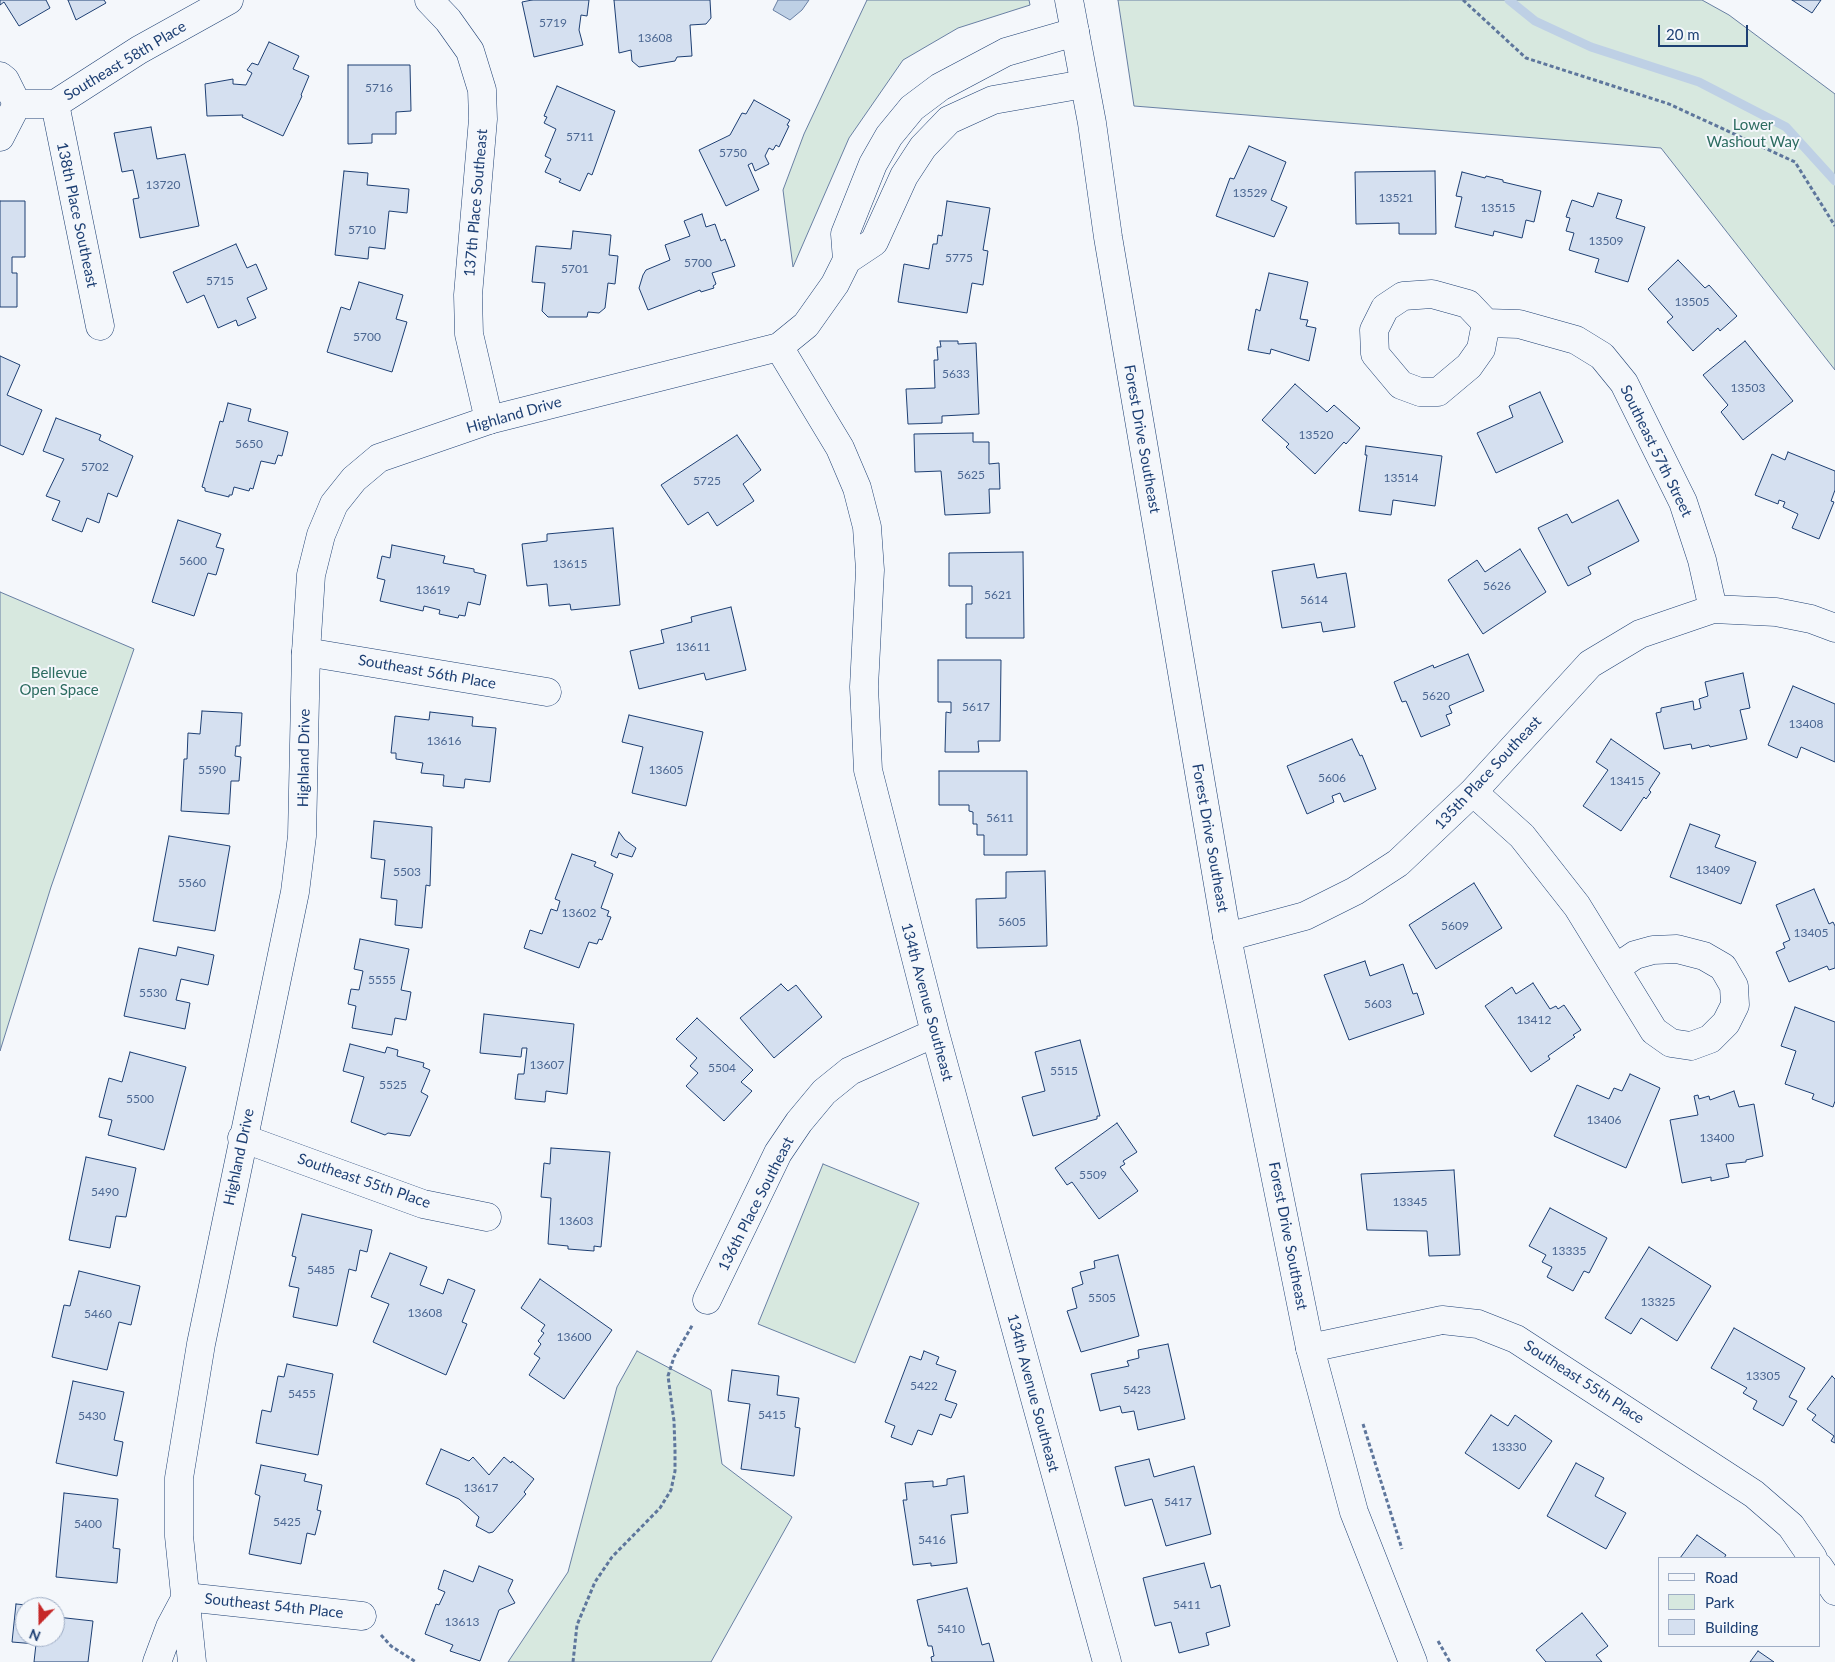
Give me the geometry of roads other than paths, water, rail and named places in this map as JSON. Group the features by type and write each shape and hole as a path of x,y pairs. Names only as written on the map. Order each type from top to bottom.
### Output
{"street":[{"name":"Southeast 58th Place","path":"17,104 55,104 138,50 229,0"},
{"name":"137th Place Southeast","path":"429,0 448,20 470,51 482,90 483,119 468,295 468,325 489,420"},
{"name":"Forest Drive Southeast","path":"1069,0 1109,247 1227,936 1310,1348 1354,1512 1413,1662"},
{"path":"847,260 845,234 874,164 889,136 912,108 940,87 1006,52 1075,32"},
{"path":"0,76 5,80 17,104 0,137"},
{"name":"Highland Drive","path":"192,1662 179,1536 178,1478 201,1344 242,1138 295,892 302,836 306,652 311,575 321,535 334,504 354,479 378,458 489,420 779,347 806,325 835,284 847,260 874,242 904,176 923,147 949,120 993,100 1084,84"},
{"name":"138th Place Southeast","path":"55,104 100,326"},
{"name":"Southeast 57th Street","path":"1486,323 1519,324 1576,340 1602,356 1619,376 1683,502 1702,560 1714,609"},
{"name":"134th Avenue Southeast","path":"779,347 840,448 857,488 866,527 870,570 864,687 868,770 935,1033 1107,1662"},
{"path":"1714,609 1776,612 1811,619 1835,628"},
{"name":"135th Place Southeast","path":"1227,936 1305,916 1355,891 1398,863 1474,792 1590,664 1640,634 1714,609"},
{"name":"Southeast 56th Place","path":"306,652 547,692"},
{"path":"1474,792 1522,836 1577,906 1616,968"},
{"name":"136th Place Southeast","path":"706,1300 778,1153 799,1122 824,1092 850,1071 935,1033"},
{"name":"Southeast 55th Place","path":"242,1138 423,1204 487,1217"},
{"name":"Southeast 55th Place","path":"1310,1348 1442,1320 1478,1324 1516,1339 1754,1494 1792,1526 1812,1557"},
{"path":"1820,1568 1835,1591"},
{"path":"157,1662 170,1626 186,1597"},
{"name":"Southeast 54th Place","path":"186,1597 362,1616"}],"water":[{"path":"778,0 809,0 802,10 790,20 773,10"}],"waterway":[{"path":"1509,0 1535,21 1591,47 1699,82 1786,127 1835,181"}],"park label":[{"name":"Lower Washout Way","path":"1753,134"},
{"name":"Bellevue Open Space","path":"59,682"}]}
